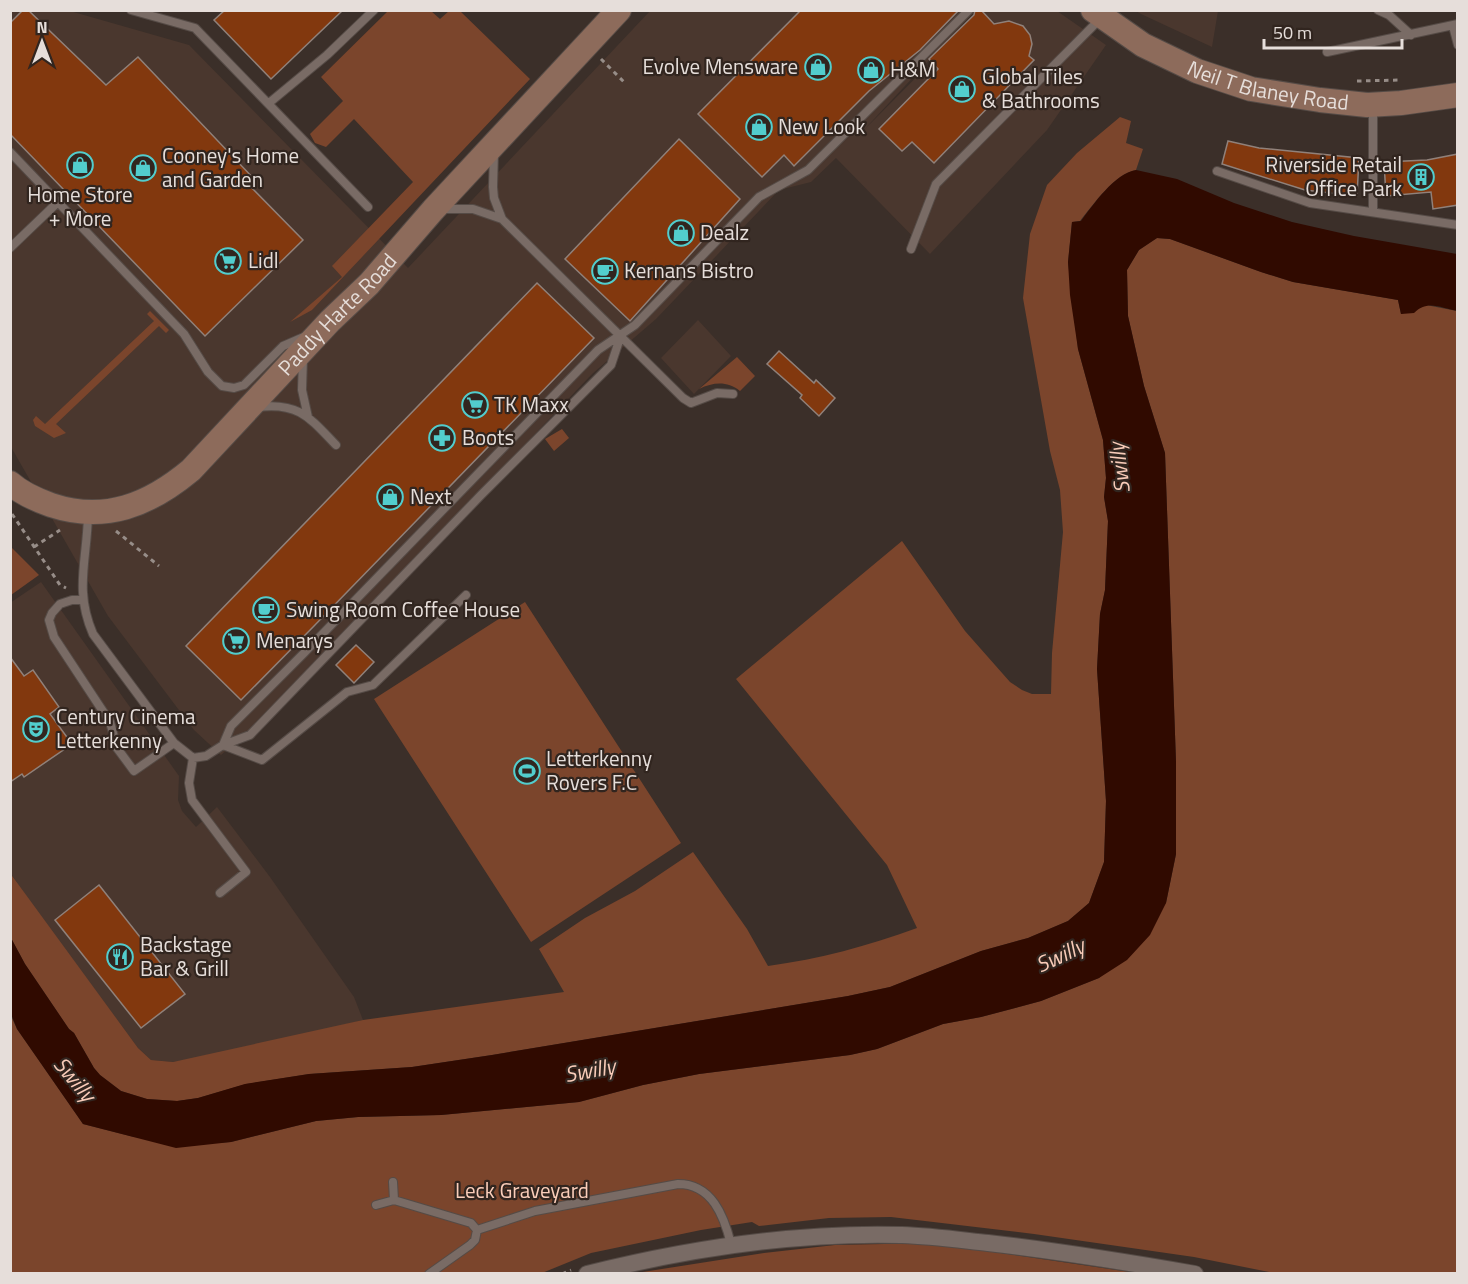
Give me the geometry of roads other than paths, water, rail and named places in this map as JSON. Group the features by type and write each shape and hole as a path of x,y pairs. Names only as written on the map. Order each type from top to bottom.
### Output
{"main road":[{"name":"Paddy Harte Road","path":"10,483 40,501 74,511 88,512 129,507 164,492 191,470 246,409 369,284 433,210 614,12"},
{"name":"Neil T Blaney Road","path":"1097,14 1143,45 1188,67 1251,89 1320,100 1373,105 1401,104 1458,95"}],"street":[{"path":"587,1274 731,1244 823,1236 903,1235 1026,1248 1195,1274"}],"lane":[{"path":"269,103 327,55 374,10"},
{"path":"224,745 231,726 598,350 634,325 759,197 808,170 969,10"},
{"path":"1378,10 1389,15 1411,35"},
{"path":"134,11 195,28 368,207"},
{"path":"912,249 936,184 1097,14"},
{"path":"1327,52 1456,25 1458,45"},
{"path":"1373,105 1373,212"},
{"path":"496,142 493,187 494,198 502,219"},
{"path":"10,152 184,334 208,372 225,387 244,385 261,365 283,346 303,337 311,342 303,359 302,390 308,417"},
{"path":"1217,171 1310,203 1458,225"},
{"path":"10,248 58,202"},
{"path":"433,210 473,209 502,219 621,334 683,398 691,403 717,393 733,394"},
{"path":"88,512 86,555 81,584 85,616 93,634 174,743 192,758 206,756 224,745 250,735 611,365 621,334"},
{"path":"246,409 284,407 308,417 336,445"},
{"path":"224,745 262,760 347,692 373,685 466,595"},
{"path":"82,600 60,604 52,613 50,620 54,637 110,722 117,748 134,771 174,743"},
{"path":"192,758 189,783 192,800 246,872 220,893"},
{"path":"393,1182 394,1200"},
{"path":"477,1230 535,1211 686,1184 699,1189 712,1199 725,1222 731,1244"},
{"path":"376,1205 394,1200 471,1223 477,1230 476,1240 429,1274"}],"water":[{"name":"Swilly","path":"1136,170 1177,179 1234,203 1292,222 1354,236 1457,254 1458,311 1429,305 1414,313 1401,314 1398,300 1293,282 1170,239 1157,238 1139,250 1127,270 1128,316 1144,386 1165,453 1176,762 1176,854 1166,903 1150,935 1127,960 1099,978 1041,1001 981,1017 943,1024 877,1049 850,1055 699,1074 643,1085 579,1102 441,1115 358,1117 316,1121 231,1142 176,1148 83,1124 17,1029 11,1014 11,938 25,964 74,1033 100,1075 121,1091 147,1099 177,1101 198,1098 245,1084 309,1074 412,1067 492,1055 890,987 981,951 1028,938 1068,921 1089,903 1104,862 1106,801 1097,669 1100,614 1105,590 1108,521 1104,497 1106,478 1103,440 1078,349 1068,262 1072,222 1081,221 1113,183 1128,172"}],"place":[{"name":"Evolve Mensware","path":"818,67"},
{"name":"H&M","path":"871,70"},
{"name":"Global Tiles & Bathrooms","path":"962,89"},
{"name":"New Look","path":"759,127"},
{"name":"Home Store + More","path":"80,165"},
{"name":"Cooney's Home and Garden","path":"143,168"},
{"name":"Riverside Retail Office Park","path":"1421,177"},
{"name":"Dealz","path":"681,233"},
{"name":"Lidl","path":"228,261"},
{"name":"Kernans Bistro","path":"605,271"},
{"name":"TK Maxx","path":"475,405"},
{"name":"Boots","path":"442,438"},
{"name":"Next","path":"390,497"},
{"name":"Swing Room Coffee House","path":"266,610"},
{"name":"Menarys","path":"236,641"},
{"name":"Century Cinema Letterkenny","path":"36,729"},
{"name":"Letterkenny Rovers F.C","path":"527,771"},
{"name":"Backstage Bar & Grill","path":"120,957"}],"park label":[{"name":"Leck Graveyard","path":"522,1191"}]}
